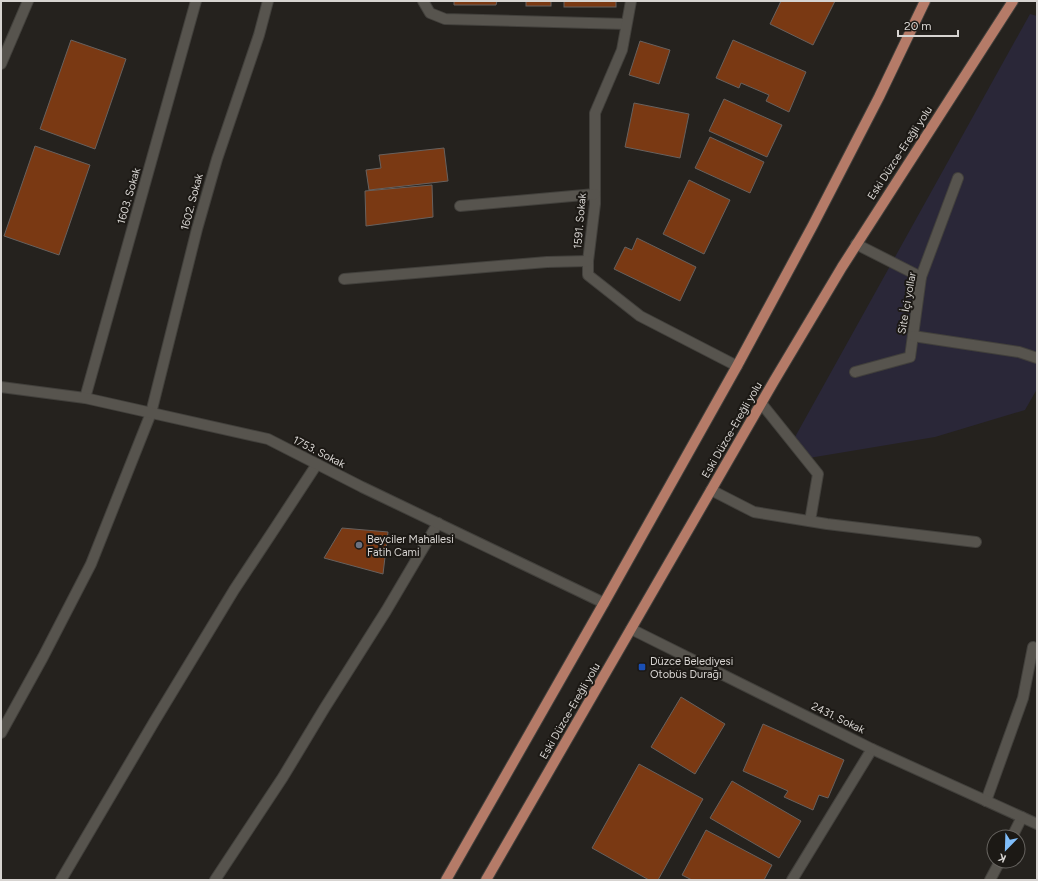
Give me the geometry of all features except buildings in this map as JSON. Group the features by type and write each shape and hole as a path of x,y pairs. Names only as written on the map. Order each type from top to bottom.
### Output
{"main road":[{"path":"446,880 737,366 876,104 925,1"},
{"name":"Eski Düzce-Ereğli yolu","path":"486,880 761,403 838,274 1012,1"}],"street":[{"path":"1,64 28,1"},
{"name":"1603. Sokak","path":"85,398 196,1"},
{"name":"1602. Sokak","path":"1,733 43,657 91,564 151,413 195,236 217,159 259,35 268,1"},
{"path":"423,1 430,13 445,19 626,24"},
{"name":"1591. Sokak","path":"630,1 622,50 595,113 595,204 588,261 588,275 640,316 737,366"},
{"name":"Site İçi yollar","path":"855,372 910,356 921,277 958,178"},
{"path":"460,206 595,194"},
{"path":"856,244 921,277"},
{"path":"344,279 547,262 588,261"},
{"path":"913,336 1019,352 1037,358"},
{"name":"1753. Sokak","path":"1,387 85,398 268,439 362,487 604,602"},
{"path":"761,403 818,474 810,521"},
{"path":"61,880 158,715 234,590 317,464"},
{"path":"711,490 754,512 827,524 976,542"},
{"path":"215,880 283,777 386,611 438,523"},
{"name":"2431. Sokak","path":"631,629 872,749 1037,824"},
{"path":"986,801 1024,698 1033,647"},
{"path":"792,880 872,749"},
{"path":"1016,829 1022,817"},
{"path":"990,880 996,869"}],"shaded area":[{"path":"1030,14 1037,16 1037,389 1025,410 935,437 809,458 790,446"}],"place":[{"name":"Beyciler Mahallesi Fatih Cami","path":"359,545"},
{"name":"Düzce Belediyesi Otobüs Durağı","path":"642,667"}]}
